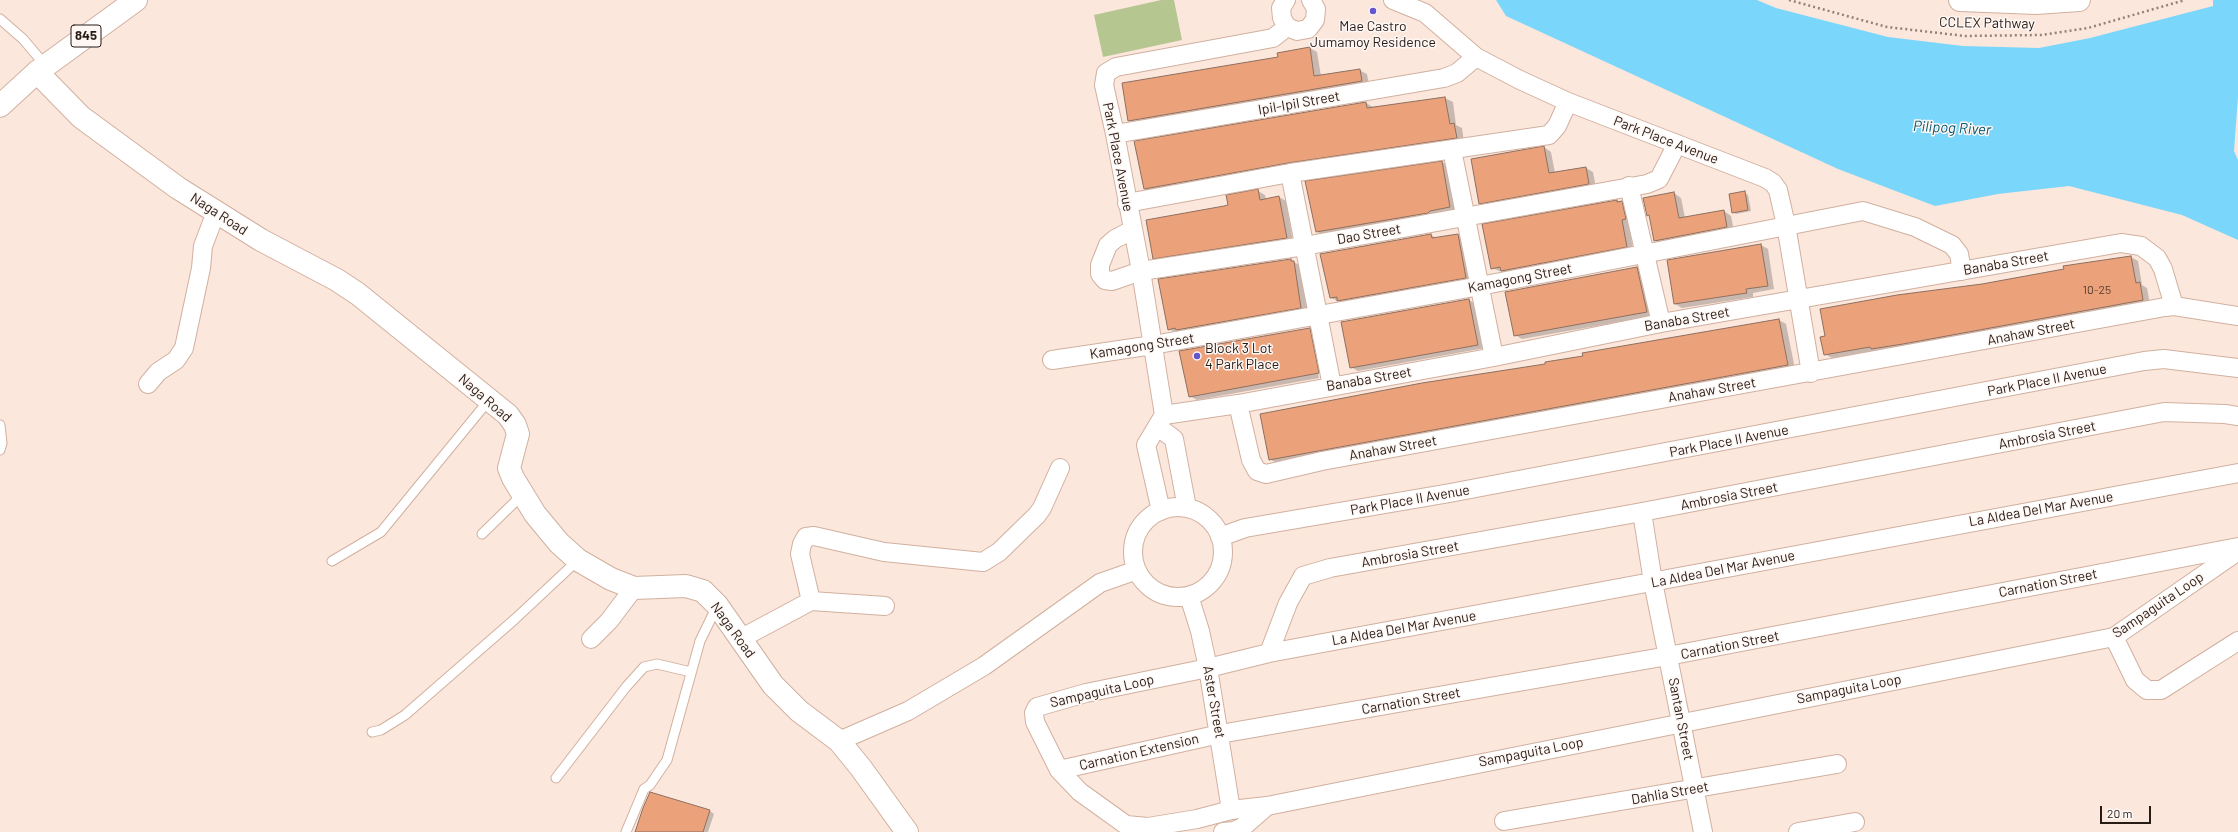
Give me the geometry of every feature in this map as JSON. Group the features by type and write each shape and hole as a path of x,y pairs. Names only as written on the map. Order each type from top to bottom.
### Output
{"main road":[{"name":"845","path":"0,106 41,69 136,0"},
{"path":"1960,0 2036,3 2079,0"},
{"name":"Naga Road","path":"41,69 81,116 178,188 261,240 336,280 358,294 508,415 515,425 518,434 509,468 522,495 560,543 578,560 611,579 634,588 686,586 703,591 717,605 773,685 799,711 839,741 866,774 907,832"}],"street":[{"path":"1286,0 1281,13 1284,23 1287,27 1297,31 1302,31 1312,25 1316,15 1314,1"},
{"name":"Park Place Avenue","path":"1393,0 1425,13 1476,57 1568,102 1765,178 1772,183 1778,190 1786,225 1811,372"},
{"name":"Park Place Avenue","path":"1161,421 1153,345 1141,271 1115,134 1104,85 1106,72 1116,67 1273,38 1287,27"},
{"name":"Ipil-Ipil Street","path":"1115,134 1444,78 1457,73 1476,57"},
{"path":"1127,203 1290,173 1549,135 1557,126 1568,102"},
{"name":"Dao Street","path":"1132,230 1115,239 1108,245 1100,265 1100,274 1105,280 1112,281 1141,271 1304,246 1629,186 1647,184 1659,179 1677,144"},
{"path":"1452,150 1494,356"},
{"path":"1290,173 1332,386"},
{"path":"1629,186 1661,323"},
{"name":"Kamagong Street","path":"1052,360 1153,345 1480,286 1863,211 1915,227 1952,245 1959,254 1962,271"},
{"path":"148,384 158,372 176,360 184,348 201,268 203,246 216,212"},
{"name":"Banaba Street","path":"1161,421 1238,404 1661,323 2121,243 2141,246 2157,258 2163,269 2174,306"},
{"name":"Anahaw Street","path":"1238,404 1250,460 1257,471 1266,474 1329,460 2174,306 2238,316"},
{"name":"Park Place II Avenue","path":"1220,537 1245,528 1450,494 2144,361 2164,359 2238,368"},
{"name":"Ambrosia Street","path":"1269,653 1288,603 1303,576 1330,568 1642,512 2164,412 2225,414 2238,416"},
{"path":"1161,511 1146,445 1161,421 1174,439 1187,508"},
{"path":"811,601 800,554 802,544 806,537 814,536 884,552 983,562 999,552 1037,515 1042,508 1060,468"},
{"name":"La Aldea Del Mar Avenue","path":"1208,668 1269,653 2238,473"},
{"path":"1174,507 1187,508 1200,512 1210,520 1220,537 1223,555 1221,567 1216,577 1208,586 1189,596 1170,596 1156,592 1145,582 1137,570 1133,556 1134,542 1140,529 1148,518 1161,511 1174,507"},
{"name":"Santan Street","path":"1642,512 1653,582 1703,832"},
{"name":"Carnation Street","path":"1220,734 1668,656 2238,547"},
{"name":"Sampaguita Loop","path":"1208,668 1086,693 1037,707 1034,713 1035,722 1059,770 1080,792 1126,825 1148,827 1196,819 1231,810 1267,806 2114,637 2238,551"},
{"path":"839,741 908,711 984,666 1100,583 1137,570"},
{"path":"591,639 609,621 634,588"},
{"name":"Aster Street","path":"1189,596 1200,631 1208,668 1220,734 1231,810"},
{"path":"740,639 811,601 885,606"},
{"path":"2114,637 2136,680 2147,690 2161,690 2238,641"},
{"name":"Carnation Extension","path":"1059,770 1220,734"},
{"name":"Dahlia Street","path":"1504,821 1837,764"},
{"path":"1223,832 1234,831 1243,827 1267,806"},
{"path":"1196,819 1219,832"},
{"path":"1798,832 1855,822"}],"lane":[{"path":"0,19 23,38 41,69"},
{"path":"332,561 381,532 489,400"},
{"path":"0,425 2,443 0,450"},
{"path":"482,534 522,495"},
{"path":"372,732 381,730 405,714 515,619 578,560"},
{"path":"626,832 644,789 650,785 666,760 700,641 717,605"},
{"path":"556,778 626,687 644,667 657,664 691,672"}],"path":[{"name":"CCLEX Pathway","path":"1789,0 1887,27 1966,36 2041,35 2088,28 2185,0"}],"green space":[{"path":"1161,0 1174,0 1182,40 1103,57 1094,15"}],"water":[{"name":"Pilipog River","path":"1496,0 1757,0 1776,8 1888,37 1963,46 2039,48 2090,38 2213,6 2213,0 2238,0 2238,97 2234,151 2238,160 2238,240 2182,215 2069,186 1998,194 1935,206 1838,169 1506,16"}],"building":[{"path":"1310,47 1314,76 1360,69 1362,81 1128,121 1122,83 1278,57 1277,53"},
{"path":"1445,97 1450,124 1454,123 1457,138 1288,163 1144,189 1134,141 1366,102 1367,108"},
{"path":"1544,146 1549,173 1586,167 1589,184 1479,204 1471,159"},
{"path":"1442,161 1450,207 1430,211 1428,213 1316,232 1305,181"},
{"path":"1258,189 1260,200 1279,196 1287,238 1153,259 1146,220 1228,205 1226,195"},
{"path":"1745,191 1748,210 1732,213 1729,194"},
{"path":"1674,192 1679,218 1724,210 1727,227 1654,241 1649,215 1647,216 1643,198"},
{"path":"1617,200 1617,202 1622,201 1626,219 1622,220 1627,247 1501,271 1500,267 1491,269 1482,224"},
{"path":"1431,234 1432,238 1458,234 1466,278 1337,301 1337,297 1330,298 1320,254"},
{"path":"1761,244 1768,286 1746,289 1747,293 1674,304 1667,260"},
{"path":"2131,256 2136,283 2140,282 2143,300 1903,344 1871,349 1870,347 1824,355 1820,337 1825,336 1820,309 1897,295 1982,284 2064,269 2063,266"},
{"path":"1291,259 1291,261 1294,261 1301,308 1176,330 1175,328 1168,330 1158,279"},
{"path":"1637,267 1647,312 1514,336 1505,292"},
{"path":"1469,299 1478,345 1350,368 1341,322"},
{"path":"1779,319 1788,365 1269,460 1260,414 1422,383 1545,364 1545,362 1583,356 1582,353"},
{"path":"1310,328 1319,373 1189,397 1179,351"},
{"path":"650,792 710,810 703,832 635,832"}],"place":[{"name":"Mae Castro Jumamoy Residence","path":"1373,11"},
{"name":"Block 3 Lot 4 Park Place","path":"1197,356"}]}
